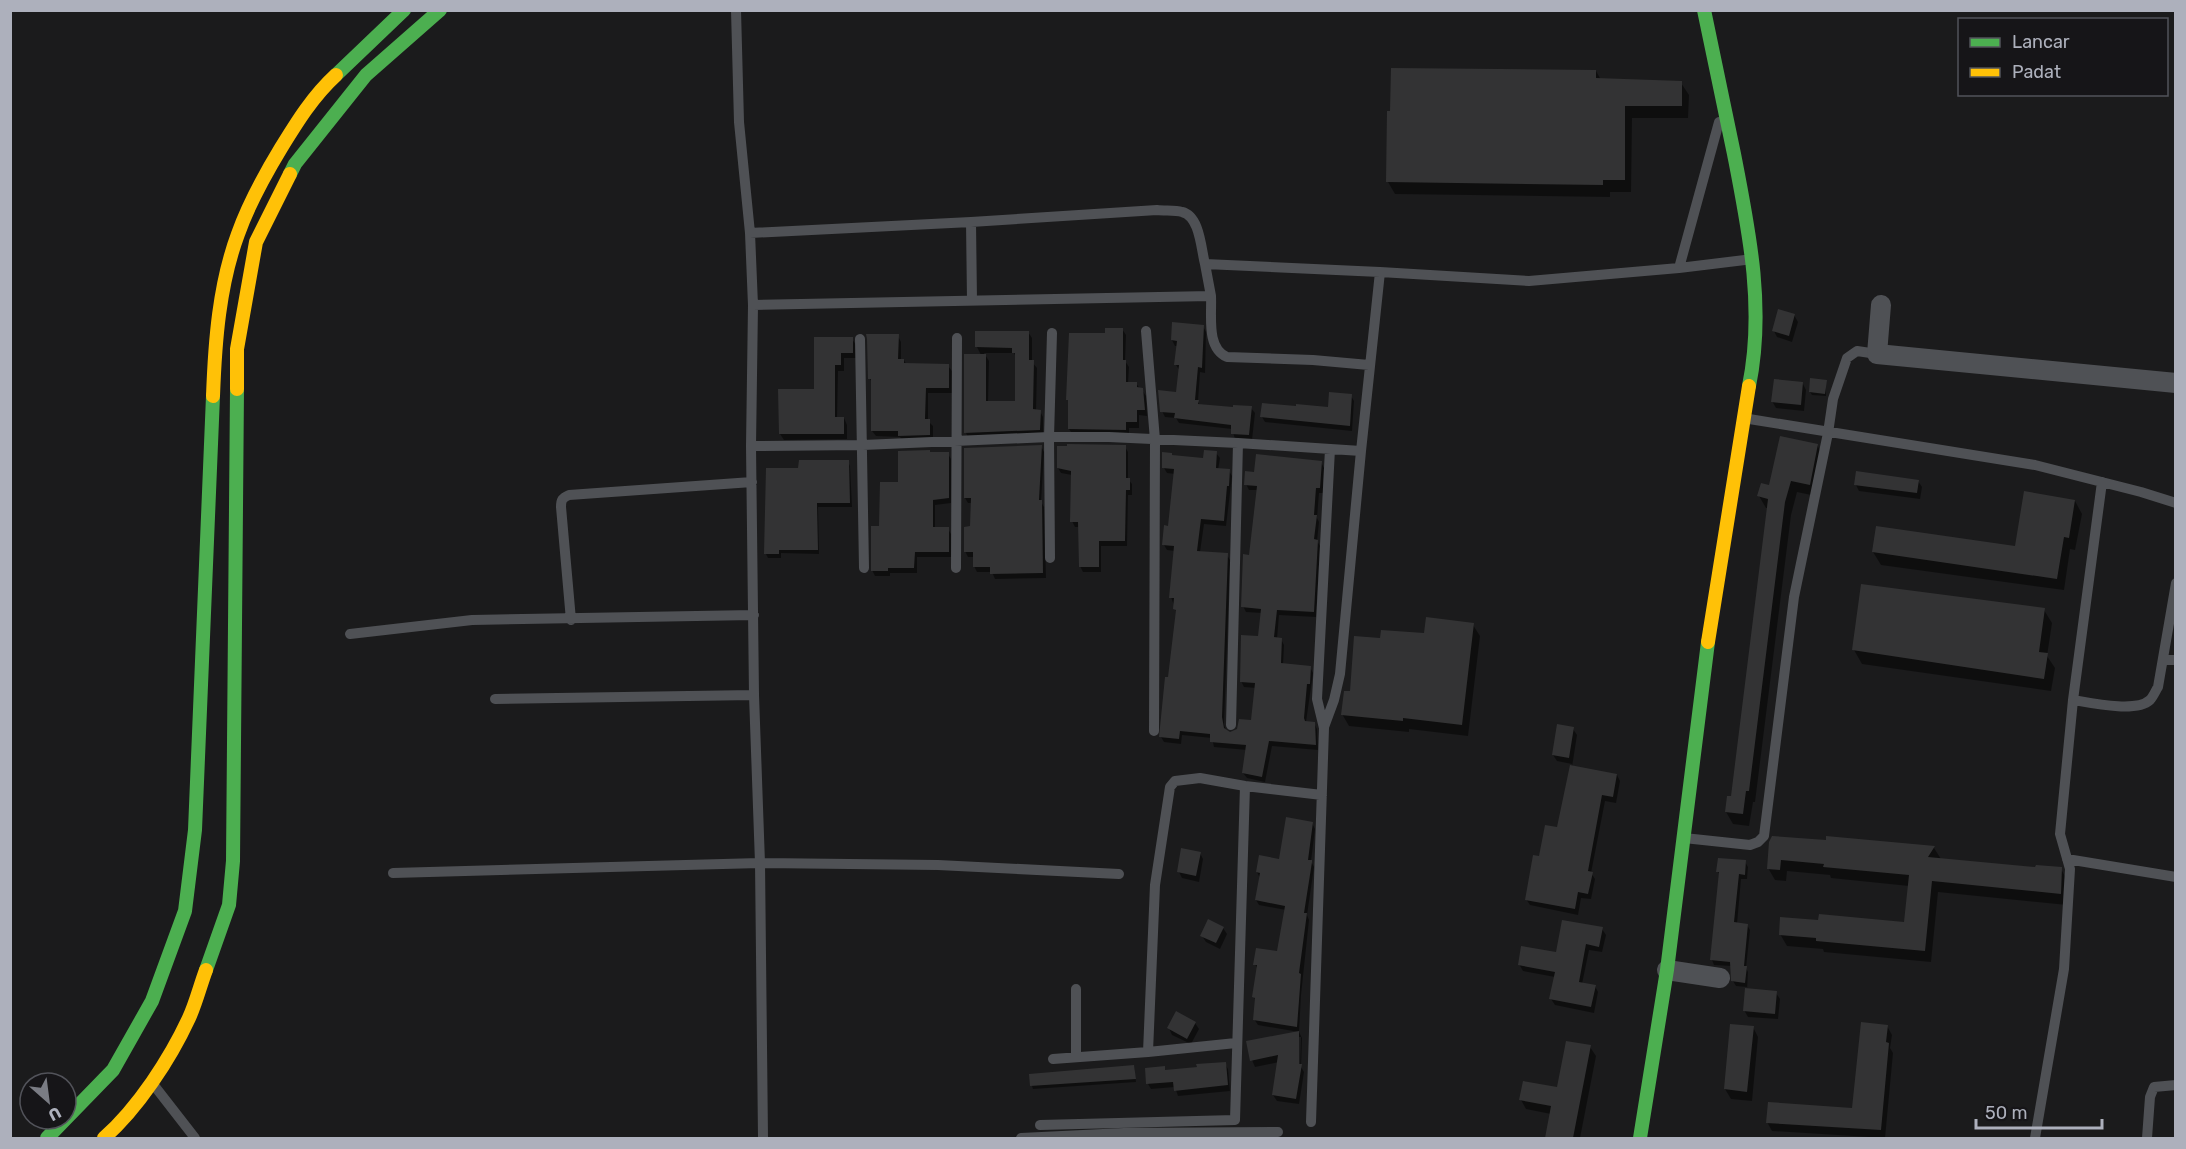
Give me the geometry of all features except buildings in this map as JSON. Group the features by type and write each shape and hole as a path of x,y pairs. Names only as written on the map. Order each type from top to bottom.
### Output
{"street":[{"path":"46,1138 113,1070 152,1001 185,911 195,830 215,347 223,289 237,236 256,190 293,128 320,90 404,10"},
{"path":"104,1138 119,1125 152,1083 189,1018 229,905 233,861 237,349 256,242 295,164 366,75 440,10"},
{"path":"1640,1138 1667,970 1704,669 1743,418 1755,357 1757,314 1750,234 1704,10"},
{"path":"1881,305 1876,354 2175,383"},
{"path":"1667,970 1720,978"}],"lane":[{"path":"736,10 739,122 750,233 753,305 751,447 763,1138"},
{"path":"1679,268 1723,107"},
{"path":"750,233 1157,210 1183,212 1191,216 1195,224 1211,296 1212,335 1214,345 1221,354 1227,357 1313,360 1369,365"},
{"path":"970,222 972,302"},
{"path":"1205,264 1529,280 1679,268 1753,258"},
{"path":"1324,728 1340,674 1380,272"},
{"path":"753,305 1211,296"},
{"path":"1146,331 1155,440 1154,731"},
{"path":"1050,558 1049,437 1052,333"},
{"path":"956,568 957,338"},
{"path":"860,339 864,567"},
{"path":"1683,838 1750,845 1758,842 1764,836 1794,597 1833,399 1846,358 1857,351 1876,354"},
{"path":"1743,418 2035,465 2175,503"},
{"path":"751,447 1049,437 1238,443 1361,451"},
{"path":"1230,725 1238,443"},
{"path":"1311,1122 1324,728 1317,699 1330,448"},
{"path":"571,620 561,507 561,500 564,497 752,482"},
{"path":"2035,1138 2064,969 2070,869 2060,834 2073,700 2102,482"},
{"path":"2073,700 2133,706 2150,700 2158,687 2175,583"},
{"path":"350,634 472,620 754,615"},
{"path":"2163,660 2175,660"},
{"path":"495,699 754,695"},
{"path":"1148,1052 1155,885 1170,787 1175,781 1200,778 1322,795"},
{"path":"1040,1125 1232,1121 1236,1118 1236,1043 1245,786"},
{"path":"2067,859 2175,877"},
{"path":"393,873 760,863 938,865 1119,874"},
{"path":"1076,989 1076,1057"},
{"path":"1053,1059 1236,1043"},
{"path":"152,1083 195,1138"},
{"path":"2147,1138 2150,1097 2154,1087 2175,1085"},
{"path":"1021,1138 1124,1133 1278,1132"}],"traffic: fast":[{"path":"336,75 404,10"},
{"path":"290,174 295,164 366,75 440,10"},
{"path":"1704,10 1750,241 1756,328 1749,386"},
{"path":"206,970 229,905 233,861 237,389"},
{"path":"47,1138 113,1070 152,1001 185,911 195,830 213,396"},
{"path":"1640,1138 1667,970 1708,642"}],"traffic: slow":[{"path":"213,396 222,293 242,223 263,179 293,129 313,100 336,75"},
{"path":"237,389 237,349 256,242 290,174"},
{"path":"1708,642 1749,386"},
{"path":"104,1138 141,1098 163,1066 189,1018 206,970"}]}
